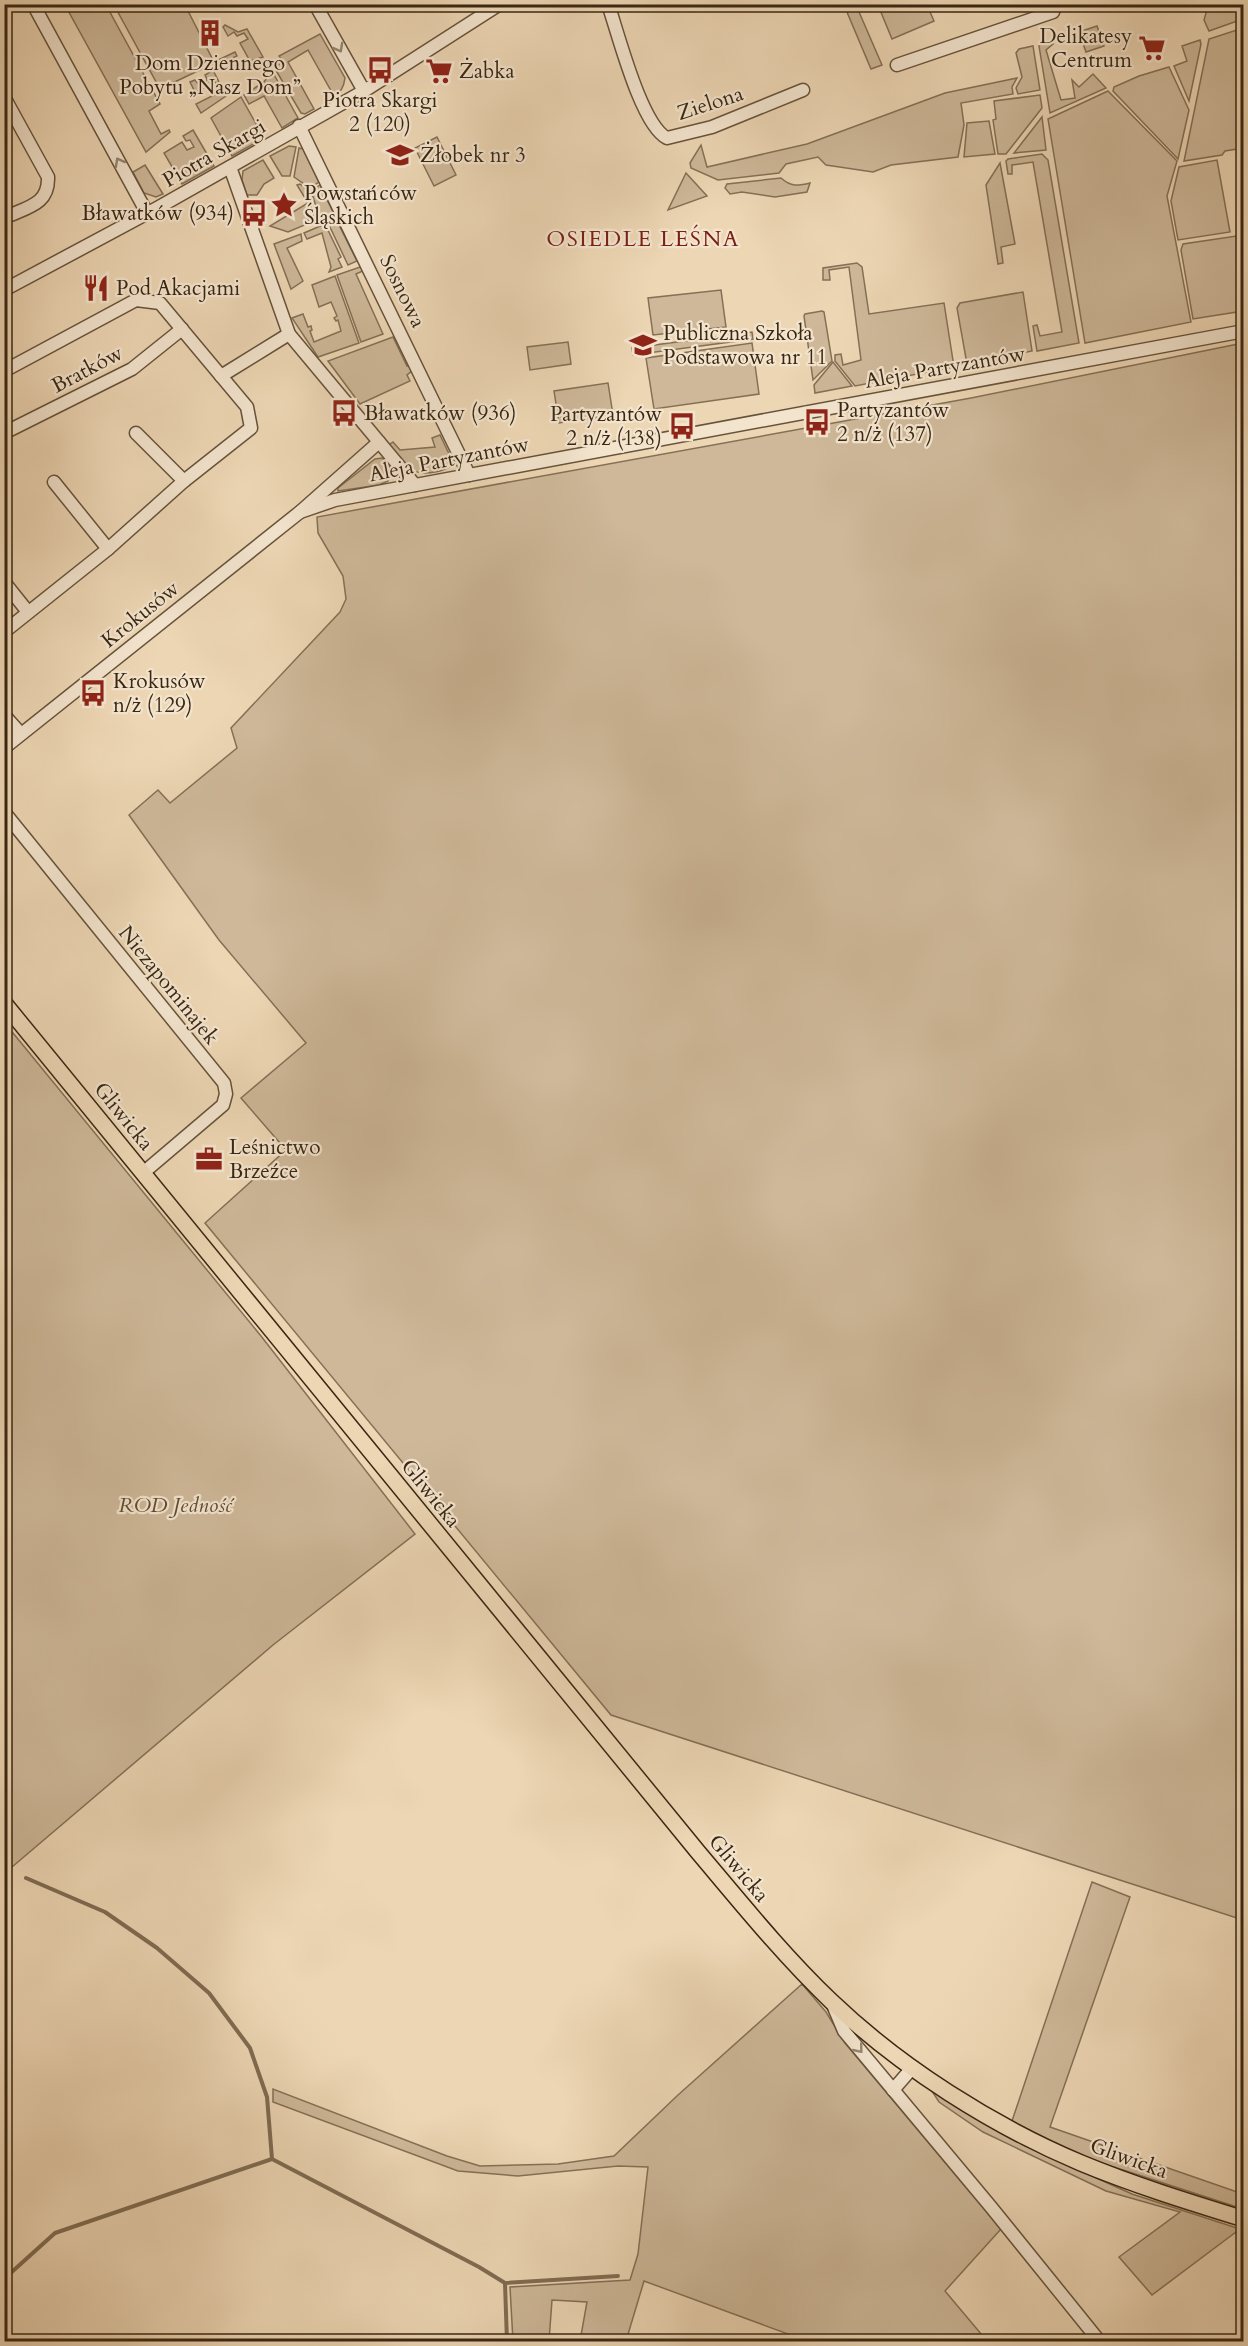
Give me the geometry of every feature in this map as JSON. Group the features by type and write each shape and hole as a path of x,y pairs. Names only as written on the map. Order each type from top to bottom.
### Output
{"main road":[{"name":"Gliwicka","path":"4,1003 713,1870 785,1954 833,2003 913,2067 993,2119 1052,2150 1127,2181 1244,2219"}],"street":[{"path":"33,4 147,213"},
{"path":"315,4 364,91"},
{"name":"Piotra Skargi","path":"4,290 230,168 299,126 364,91 500,4"},
{"name":"Zielona","path":"608,4 639,99 660,134 667,138 712,127 803,90"},
{"path":"897,65 1051,8"},
{"path":"4,96 48,177 48,190 44,199 4,218"},
{"name":"Sosnowa","path":"299,126 470,475"},
{"path":"230,168 289,334 415,485"},
{"path":"4,371 136,300 160,303 248,407 251,428 184,481 108,549 4,632"},
{"name":"Bratków","path":"4,433 132,369 182,329"},
{"name":"Aleja Partyzantów","path":"300,512 334,500 1244,331"},
{"path":"221,376 289,334"},
{"path":"136,433 184,481"},
{"name":"Krokusów","path":"4,748 300,512 379,442"},
{"path":"54,482 108,549"},
{"path":"4,582 28,612"},
{"path":"4,715 21,734"},
{"name":"Niezapominajek","path":"4,812 224,1083 226,1094 223,1105 143,1173"},
{"name":"Gliwicka","path":"833,2003 844,2031 1100,2342"},
{"path":"892,2090 913,2067"}],"green space":[{"path":"65,5 106,5 160,104 149,111 161,134 169,130 170,132 146,152"},
{"path":"114,5 177,5 180,10 186,7 214,62 235,52 237,56 206,70 204,68 160,89"},
{"path":"844,5 856,5 882,65 871,69"},
{"path":"878,5 927,5 934,21 892,39"},
{"path":"1204,5 1243,5 1243,19 1209,31 1204,20 1206,13"},
{"path":"225,25 238,32 247,29 263,57 250,61 240,43 248,39 244,33 237,36 234,32 228,36 223,27"},
{"path":"1097,26 1104,46 1086,52 1079,32"},
{"path":"1243,28 1243,148 1225,151 1222,155 1184,161 1209,39"},
{"path":"320,34 345,81 340,91 334,96 308,50 288,62 314,109 305,114 301,113 274,67 283,62 279,56"},
{"path":"1200,40 1189,101 1174,66 1187,61 1182,46"},
{"path":"1043,41 1053,44 1046,50 1061,100 1075,98 1072,80 1079,87 1093,74 1106,88 1050,113 1039,46"},
{"path":"1033,46 1040,90 1018,94 1016,88 1022,77 1016,53 1019,49"},
{"path":"1169,67 1189,110 1178,159 1113,91 1114,87 1139,76"},
{"path":"213,70 226,96 201,113 196,104 220,92 215,82 195,92 190,82 195,80 199,85 205,84 207,79 205,75"},
{"path":"272,71 298,118 282,128 264,96 249,104 244,95 264,82"},
{"path":"1017,78 1012,87 1013,94 961,103 964,125 958,157 891,165 873,172 826,165 818,157 786,164 779,173 718,180 691,168 690,163 701,145 707,167 807,144 945,93"},
{"path":"1108,91 1177,161 1167,196 1191,322 1085,343 1048,119"},
{"path":"1040,95 1042,108 1006,154 998,154 993,120 996,119 994,101"},
{"path":"241,97 264,138 232,156 211,118"},
{"path":"1042,117 1046,150 1014,153"},
{"path":"989,121 995,154 964,157 967,123"},
{"path":"193,130 214,166 182,184 164,153 182,142 187,150 194,147 190,140 186,141 183,136"},
{"path":"437,137 456,175 434,186 415,148"},
{"path":"289,146 296,147 290,176 282,176 270,156"},
{"path":"299,148 303,149 319,182 310,188 294,177"},
{"path":"1042,154 1048,160 1079,343 1037,351 1033,326 1037,325 1040,336 1062,332 1033,162 1012,165 1012,174 1008,174 1006,161"},
{"path":"263,160 274,178 264,184 257,195 247,195 242,180 243,171"},
{"path":"1217,160 1230,232 1178,240 1171,201 1179,167"},
{"path":"1000,163 1015,244 1001,247 1003,263 998,264 986,185"},
{"path":"145,165 163,194 156,197 144,193 133,172"},
{"path":"686,173 707,196 668,210"},
{"path":"781,178 795,185 810,183 807,192 775,197 742,192 730,194 725,188 727,184"},
{"path":"300,184 308,192 311,202 307,224 288,232 270,226 308,203 297,185"},
{"path":"320,185 334,214 312,223 316,206 311,191"},
{"path":"337,221 357,261 348,265 328,223"},
{"path":"325,224 341,257 338,259 342,267 329,272 331,267 322,233 307,239 304,233"},
{"path":"301,234 302,241 287,248 303,281 291,289 274,244"},
{"path":"1243,235 1243,311 1193,319 1181,250 1183,244"},
{"path":"857,263 862,267 869,314 944,303 954,367 855,386 835,361 835,355 841,354 843,365 861,360 849,267 829,270 830,280 823,280 823,268"},
{"path":"360,267 365,270 356,274 383,334 361,342 337,275"},
{"path":"335,276 359,343 318,357 292,318 303,314 308,327 311,326 310,331 314,342 341,331 338,320 334,318 337,316 331,302 319,307 312,285"},
{"path":"721,290 726,327 653,335 648,298"},
{"path":"1023,292 1032,351 967,364 957,308 960,303"},
{"path":"822,311 832,361 813,380 804,316"},
{"path":"752,332 753,339 633,355 632,348"},
{"path":"393,337 407,366 410,365 413,370 407,375 410,381 360,404 328,361"},
{"path":"568,342 571,364 530,370 527,347"},
{"path":"752,343 759,394 654,409 646,358"},
{"path":"1244,343 1243,1920 611,1715 205,1223 286,1150 241,1098 306,1043 219,940 129,815 158,790 170,803 237,748 231,728 340,612 346,599 343,576 318,533 317,517 971,398"},
{"path":"833,362 852,386 815,393 814,385"},
{"path":"608,383 613,415 559,423 554,391"},
{"path":"440,435 451,458 449,467 435,472 426,473 413,470 403,463 389,445 393,442 400,450 435,447 432,438"},
{"path":"382,458 390,466 388,481 379,485 338,491 338,488 375,459"},
{"name":"ROD Jedność","path":"4,1022 261,1336 415,1534 273,1645 5,1873"},
{"path":"1092,1882 1130,1897 1050,2127 1243,2194 1243,2209 1077,2155 1012,2121"},
{"path":"802,1984 826,2012 845,2043 1001,2229 945,2291 987,2341 807,2341 644,2281 626,2341 580,2341 587,2302 552,2300 549,2341 513,2341 510,2287 630,2280 638,2254 648,2167 618,2166 518,2176 458,2171 273,2102 273,2089 447,2156 480,2166 558,2164 614,2156 678,2095"},
{"path":"930,2088 1023,2145 1132,2194 1240,2229 1152,2295 1119,2257 1180,2212 1106,2191 983,2132 939,2102"}],"waterway":[{"path":"26,1878 105,1912 157,1948 209,1993 250,2048 267,2097 272,2159"},
{"path":"4,2279 55,2233 272,2159 479,2267 505,2283 507,2342"},
{"path":"505,2283 618,2276"}],"place":[{"name":"Dom Dziennego Pobytu „Nasz Dom”","path":"210,33"},
{"name":"Delikatesy Centrum","path":"1152,48"},
{"name":"Piotra Skargi 2 (120)","path":"380,70"},
{"name":"Żabka","path":"439,71"},
{"name":"Żłobek nr 3","path":"400,155"},
{"name":"Powstańców Śląskich","path":"284,205"},
{"name":"Bławatków (934)","path":"254,213"},
{"name":"Pod Akacjami","path":"96,288"},
{"name":"Publiczna Szkoła Podstawowa nr 11","path":"643,345"},
{"name":"Bławatków (936)","path":"344,413"},
{"name":"Partyzantów 2 n/ż (137)","path":"817,422"},
{"name":"Partyzantów 2 n/ż (138)","path":"682,426"},
{"name":"Krokusów n/ż (129)","path":"93,693"},
{"name":"Leśnictwo Brzeźce","path":"209,1159"}],"district":[{"name":"OSIEDLE LEŚNA","path":"643,238"}]}
